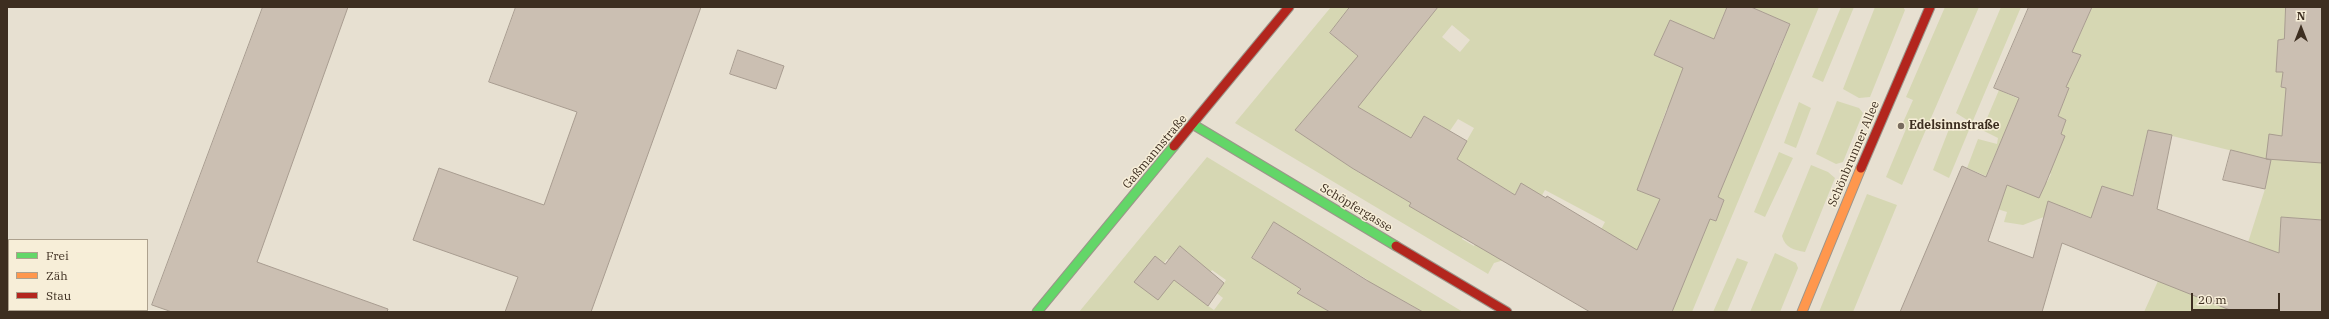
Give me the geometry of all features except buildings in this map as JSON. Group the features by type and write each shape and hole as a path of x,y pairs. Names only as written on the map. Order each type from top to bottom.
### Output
{"street":[{"name":"Gaßmannstraße","path":"1037,312 1194,124 1289,7"},
{"name":"Schönbrunner Allee","path":"1802,312 1844,207 1930,7"},
{"name":"Schöpfergasse","path":"1194,124 1507,312"}],"green space":[{"path":"1331,7 1350,7 1330,33 1382,76 1438,7 1727,7 1714,38 1775,63 1790,24 1751,7 1819,7 1692,312 1672,312 1627,274 1590,250 1605,222 1545,190 1504,260 1494,263 1488,274 1235,123","holes":["1670,20 1701,34 1685,46 1676,65 1654,55","1452,25 1470,40 1460,52 1442,37","1337,81 1358,91 1352,103 1391,127 1361,174 1295,130","1759,98 1717,197 1724,200 1716,221 1638,190 1669,134 1659,130 1667,108 1677,112","1424,116 1442,126 1447,135 1458,119 1474,128 1453,165 1473,169 1512,193 1479,245 1476,243 1474,246 1462,239 1463,236 1410,206 1411,203 1382,186","1521,184 1505,234 1495,228"]},
{"path":"1841,7 1854,7 1823,82 1812,77"},
{"path":"1875,7 1903,7 1905,10 1870,97 1859,98 1843,89"},
{"path":"1945,7 1979,7 1902,185 1886,177 1906,129 1901,127 1913,100 1906,97"},
{"path":"2001,7 2021,7 1972,123 1956,113"},
{"path":"2092,7 2322,7 2322,220 2281,217 2277,280 2267,312 2144,312 2158,281 2238,274 2265,189 2269,170 2249,155 2148,130 2124,231 2067,208 2023,225 2004,222 2007,212 1994,208 2005,184 2042,180 2047,182 2051,174 2046,172 2066,120 2058,116 2069,88 2050,80 2056,65 2073,71 2081,55 2060,48 2079,37"},
{"path":"1999,90 2019,99 1986,176 1967,168 1978,139 1997,144 1998,138 1982,130"},
{"path":"1837,101 1859,108 1863,113 1843,162 1836,164 1816,154"},
{"path":"1799,102 1811,108 1796,148 1784,143"},
{"path":"1951,124 1969,130 1949,178 1933,170"},
{"path":"1779,152 1793,158 1765,217 1754,212"},
{"path":"1207,157 1463,312 1423,312 1397,297 1388,312 1354,307 1368,280 1274,223 1252,258 1301,289 1298,293 1330,312 1079,312","holes":["1167,259 1182,271 1135,282 1164,263","1212,270 1226,280 1218,292 1204,282","1213,290 1223,298 1214,310 1204,303"]},
{"path":"1811,165 1828,172 1835,178 1805,252 1788,246 1783,240 1782,236"},
{"path":"1867,194 1897,205 1853,312 1819,312"},
{"path":"1775,253 1796,263 1798,268 1780,312 1750,312"},
{"path":"1737,258 1748,262 1727,312 1713,312"}],"traffic: fast":[{"path":"1194,125 1396,246"},
{"path":"1037,312 1174,146"}],"traffic: slow":[{"path":"1802,312 1861,168"}],"traffic: jam":[{"path":"1174,146 1289,7"},
{"path":"1861,168 1930,7"},
{"path":"1396,246 1507,312"}],"place":[{"name":"Edelsinnstraße","path":"1901,126"}]}
